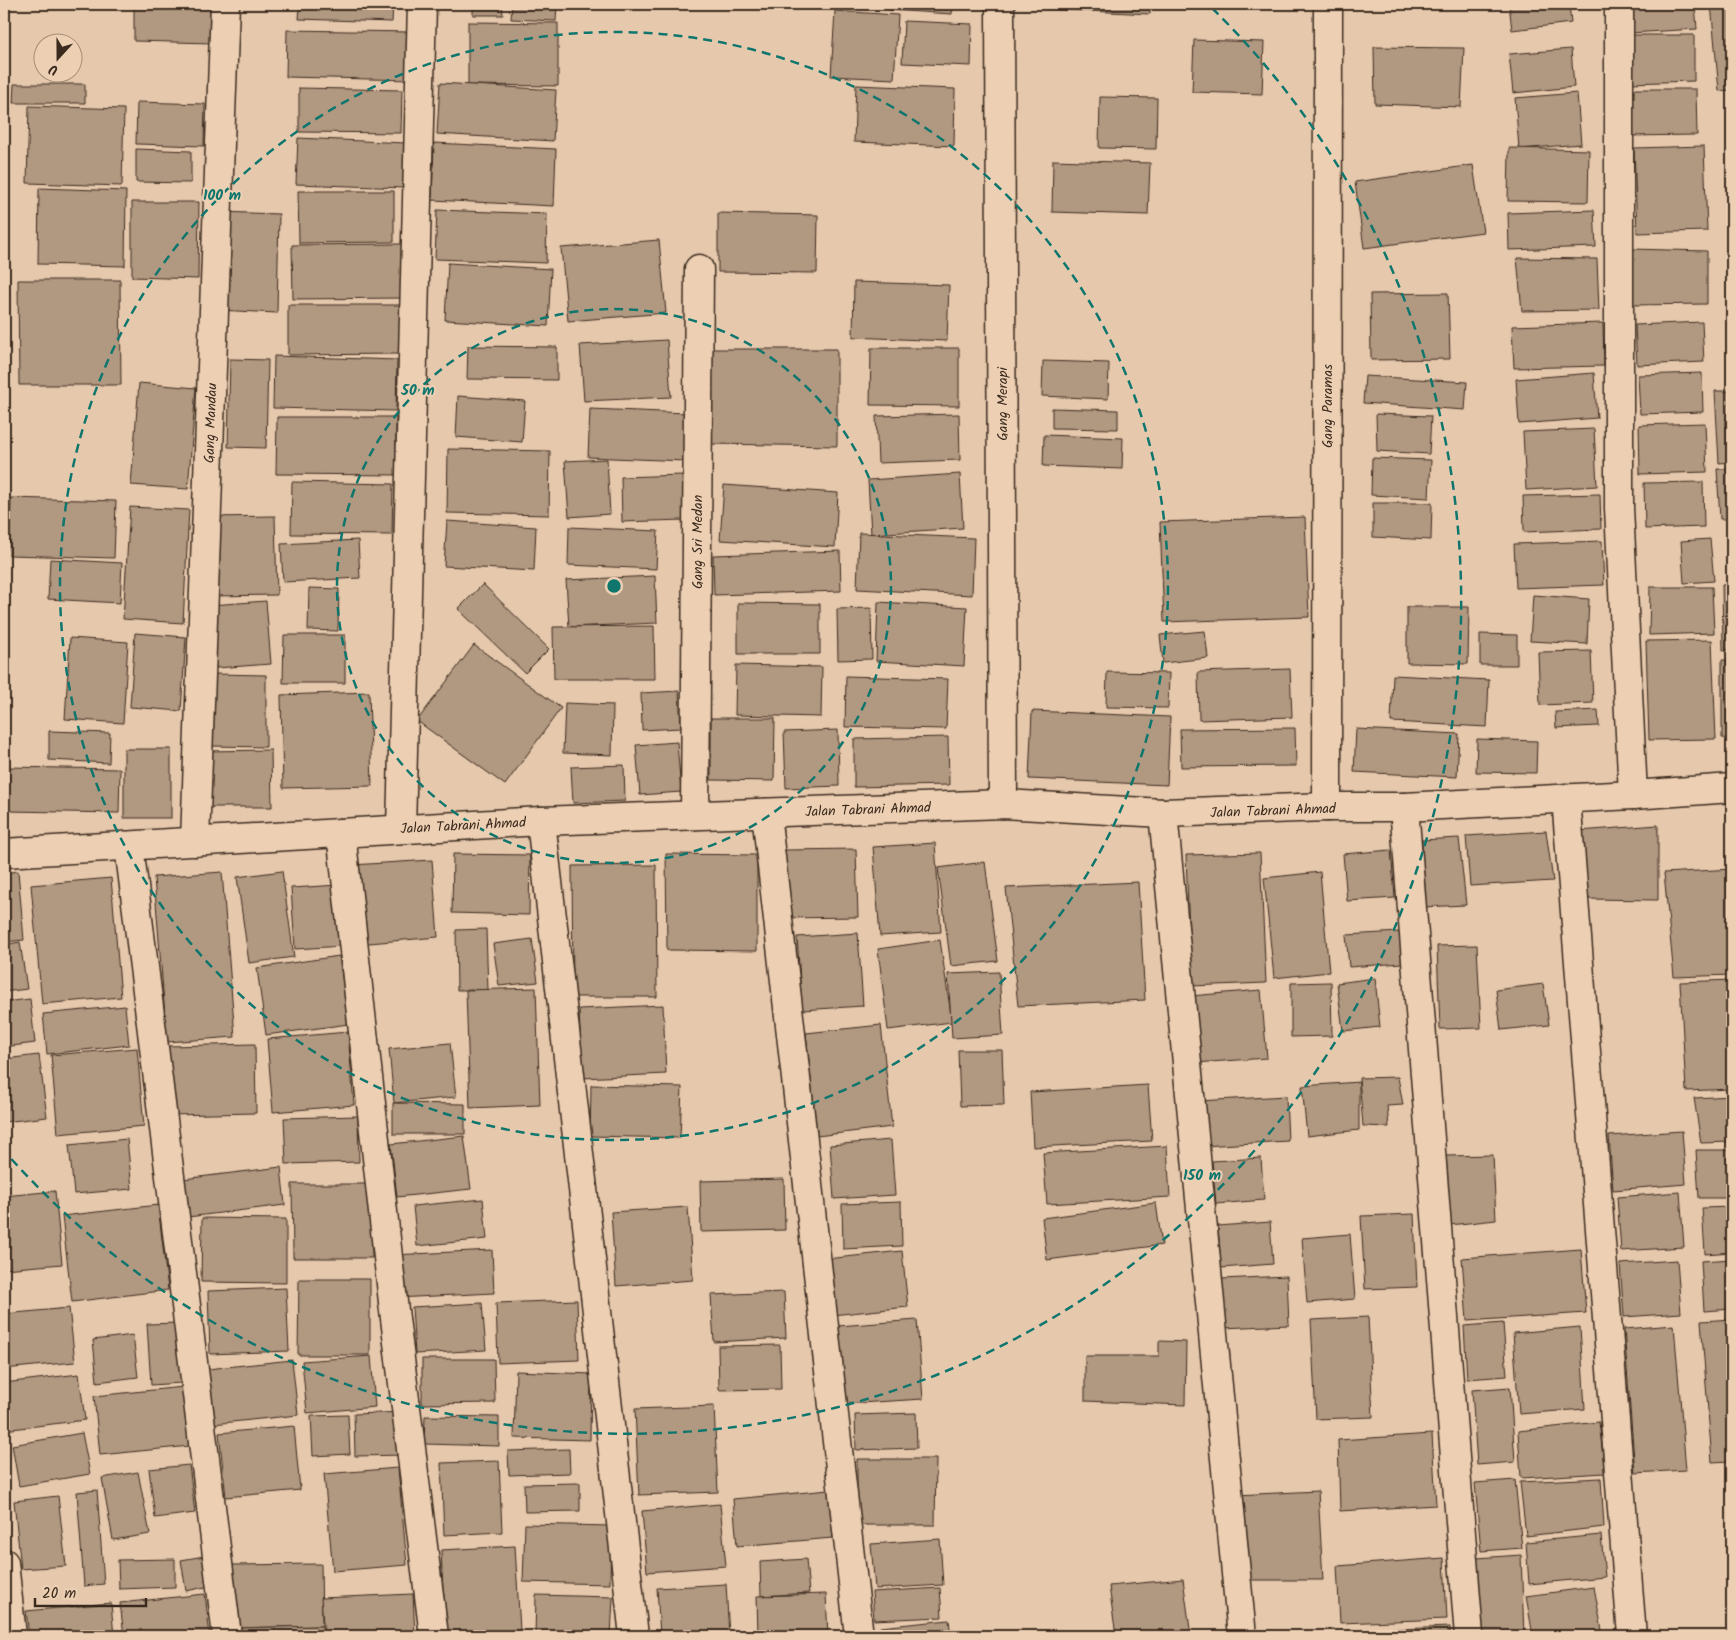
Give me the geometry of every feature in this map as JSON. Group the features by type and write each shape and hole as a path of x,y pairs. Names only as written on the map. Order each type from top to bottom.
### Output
{"street":[{"name":"Gang Mandau","path":"195,842 225,4"},
{"path":"401,829 422,4"},
{"name":"Gang Merapi","path":"1000,4 1003,804"},
{"name":"Gang Paramas","path":"1327,807 1328,4"},
{"path":"1619,4 1619,508 1633,795"},
{"name":"Gang Sri Medan","path":"695,815 699,270"},
{"name":"Jalan Tabrani Ahmad","path":"4,854 541,821 695,815 1003,804 1163,813 1327,807 1404,808 1732,788"},
{"path":"1566,798 1632,1636"},
{"path":"1404,808 1469,1636"},
{"path":"766,813 859,1636"},
{"path":"1163,813 1242,1636"},
{"path":"541,821 634,1636"},
{"path":"341,833 393,1302 434,1636"},
{"path":"129,846 227,1636"},
{"path":"4,1562 12,1636"}],"building":[{"path":"134,4 213,4 212,43 134,41"},
{"path":"300,4 393,4 392,22 299,19"},
{"path":"473,4 502,4 503,15 473,15"},
{"path":"512,4 557,4 556,21 511,19"},
{"path":"889,4 953,4 952,14 889,10"},
{"path":"1047,4 1150,4 1150,14 1047,9"},
{"path":"1509,4 1569,4 1571,23 1512,30"},
{"path":"1628,4 1695,4 1697,29 1630,33"},
{"path":"1711,4 1732,4 1732,90 1719,91"},
{"path":"835,11 898,15 894,79 831,76"},
{"path":"904,21 972,24 971,66 902,63"},
{"path":"468,22 558,23 558,86 468,85"},
{"path":"287,30 412,32 412,80 286,77"},
{"path":"1629,35 1694,35 1694,81 1630,83"},
{"path":"1194,40 1264,42 1262,94 1192,92"},
{"path":"1374,47 1464,48 1461,107 1375,104"},
{"path":"1571,49 1574,87 1513,93 1509,54"},
{"path":"440,83 556,90 553,141 437,134"},
{"path":"14,84 85,84 85,103 13,103"},
{"path":"856,85 955,89 954,146 854,142"},
{"path":"299,88 402,90 401,133 299,132"},
{"path":"1629,89 1696,89 1697,135 1629,136"},
{"path":"1577,93 1581,144 1519,149 1515,98"},
{"path":"1100,97 1157,98 1156,149 1099,148"},
{"path":"137,102 205,104 204,146 136,144"},
{"path":"29,106 124,109 122,186 27,183"},
{"path":"298,138 405,143 404,188 296,184"},
{"path":"434,143 556,149 554,206 432,200"},
{"path":"1704,146 1707,231 1637,233 1634,148"},
{"path":"1509,148 1589,150 1588,202 1508,201"},
{"path":"136,149 191,151 191,183 136,182"},
{"path":"1053,160 1150,163 1148,215 1052,212"},
{"path":"1473,165 1483,232 1364,248 1355,182"},
{"path":"39,188 126,191 125,266 38,264"},
{"path":"298,191 394,191 394,242 299,243"},
{"path":"132,202 199,202 198,279 132,277"},
{"path":"437,210 547,214 546,263 435,259"},
{"path":"1594,210 1596,247 1509,250 1508,213"},
{"path":"220,212 279,214 277,313 217,310"},
{"path":"718,213 818,215 817,273 718,272"},
{"path":"659,240 666,313 568,321 561,248"},
{"path":"402,244 403,298 293,299 292,245"},
{"path":"1632,249 1707,251 1707,304 1633,305"},
{"path":"1517,258 1597,259 1599,310 1522,311"},
{"path":"448,263 551,269 548,326 445,320"},
{"path":"18,280 120,280 121,385 19,385"},
{"path":"854,282 949,285 947,341 853,337"},
{"path":"1448,293 1450,359 1371,360 1370,294"},
{"path":"288,305 400,305 400,354 288,355"},
{"path":"1702,322 1704,362 1637,365 1635,325"},
{"path":"1603,323 1604,366 1514,368 1512,326"},
{"path":"667,340 671,397 584,401 580,345"},
{"path":"468,346 557,347 557,380 467,379"},
{"path":"871,348 959,348 959,406 870,405"},
{"path":"710,349 837,349 837,446 710,444"},
{"path":"274,356 397,360 396,411 273,408"},
{"path":"230,359 268,360 266,448 228,447"},
{"path":"1043,361 1109,363 1108,399 1042,396"},
{"path":"1594,373 1597,418 1519,424 1516,379"},
{"path":"1702,373 1703,412 1640,414 1638,375"},
{"path":"1365,376 1467,382 1465,410 1363,403"},
{"path":"139,383 196,388 188,489 131,485"},
{"path":"1715,391 1732,391 1732,462 1719,463"},
{"path":"458,396 525,401 522,442 456,437"},
{"path":"1052,408 1118,410 1118,429 1052,428"},
{"path":"590,409 687,413 685,461 588,457"},
{"path":"959,414 960,460 878,463 876,416"},
{"path":"1376,414 1431,416 1429,454 1377,451"},
{"path":"277,417 396,417 396,475 276,474"},
{"path":"1705,423 1707,472 1640,474 1639,425"},
{"path":"1594,429 1597,486 1526,490 1523,432"},
{"path":"1044,435 1123,438 1122,469 1043,466"},
{"path":"448,449 550,451 549,515 447,513"},
{"path":"1372,458 1431,460 1429,498 1371,495"},
{"path":"607,459 610,514 569,517 565,461"},
{"path":"1717,469 1732,469 1732,519 1720,519"},
{"path":"960,474 963,528 871,534 868,480"},
{"path":"682,475 684,520 622,522 621,477"},
{"path":"292,482 393,484 392,535 291,534"},
{"path":"1703,482 1704,527 1645,529 1644,483"},
{"path":"724,485 838,493 835,547 720,540"},
{"path":"1600,494 1601,529 1524,532 1523,496"},
{"path":"11,498 116,501 114,558 9,555"},
{"path":"1373,503 1432,503 1431,540 1373,537"},
{"path":"130,507 189,510 183,623 123,619"},
{"path":"275,516 277,595 212,596 210,517"},
{"path":"1305,517 1309,617 1164,622 1160,522"},
{"path":"447,521 536,527 534,571 444,566"},
{"path":"569,527 658,531 656,569 568,565"},
{"path":"859,533 974,538 972,595 857,589"},
{"path":"1710,539 1714,581 1684,583 1681,541"},
{"path":"358,540 360,578 283,582 281,544"},
{"path":"1602,541 1604,585 1516,588 1514,544"},
{"path":"840,551 841,591 714,595 713,555"},
{"path":"50,559 122,563 120,603 48,599"},
{"path":"655,576 657,623 569,627 566,580"},
{"path":"483,584 549,649 525,673 458,609"},
{"path":"1732,584 1732,650 1723,650 1722,585"},
{"path":"1650,587 1712,587 1714,633 1649,635"},
{"path":"309,588 339,589 338,631 308,630"},
{"path":"1533,595 1589,599 1587,644 1530,641"},
{"path":"266,601 271,664 216,668 211,605"},
{"path":"878,602 967,607 964,666 876,661"},
{"path":"738,603 820,604 820,654 738,654"},
{"path":"1407,607 1469,607 1468,664 1407,663"},
{"path":"871,608 872,659 838,660 837,609"},
{"path":"654,626 655,679 554,679 553,627"},
{"path":"1205,631 1208,658 1163,663 1160,635"},
{"path":"135,633 186,637 181,711 130,707"},
{"path":"1480,634 1517,635 1517,665 1480,665"},
{"path":"284,635 345,635 345,683 283,683"},
{"path":"70,638 128,642 123,723 65,719"},
{"path":"1712,640 1716,739 1649,740 1646,641"},
{"path":"474,645 561,708 505,785 417,721"},
{"path":"1591,651 1593,703 1540,705 1538,652"},
{"path":"1722,660 1732,660 1732,739 1722,738"},
{"path":"736,665 822,667 821,717 735,715"},
{"path":"1290,669 1292,717 1199,720 1198,672"},
{"path":"1107,672 1169,673 1168,708 1106,707"},
{"path":"213,674 266,675 266,747 212,746"},
{"path":"1393,675 1489,680 1487,727 1391,722"},
{"path":"846,676 948,679 946,729 845,727"},
{"path":"679,691 681,728 642,730 641,693"},
{"path":"369,692 372,786 283,788 281,695"},
{"path":"565,703 613,705 612,755 563,753"},
{"path":"1598,710 1599,726 1556,728 1555,712"},
{"path":"1032,711 1170,717 1167,785 1029,779"},
{"path":"711,718 775,718 774,781 711,780"},
{"path":"1295,728 1296,766 1181,767 1180,729"},
{"path":"1356,729 1459,734 1457,777 1354,772"},
{"path":"838,730 839,786 786,788 784,732"},
{"path":"49,731 110,733 109,763 49,760"},
{"path":"948,737 949,785 854,787 854,739"},
{"path":"1477,739 1537,741 1536,773 1476,772"},
{"path":"677,742 681,792 640,795 636,745"},
{"path":"124,749 171,749 171,818 124,818"},
{"path":"271,750 272,807 206,807 206,751"},
{"path":"624,765 625,801 573,803 571,767"},
{"path":"8,767 120,769 119,813 7,811"},
{"path":"1658,825 1658,900 1585,899 1579,831"},
{"path":"1546,831 1553,881 1470,886 1466,836"},
{"path":"1459,838 1466,905 1424,907 1422,840"},
{"path":"935,843 941,932 880,936 873,847"},
{"path":"856,849 858,917 786,918 785,850"},
{"path":"1391,850 1395,898 1347,901 1343,854"},
{"path":"1260,853 1266,983 1191,986 1186,855"},
{"path":"453,854 530,855 529,915 452,913"},
{"path":"666,854 757,855 757,951 667,950"},
{"path":"432,860 438,937 358,944 352,865"},
{"path":"985,862 998,961 951,966 938,868"},
{"path":"656,865 657,997 573,997 572,866"},
{"path":"1732,869 1732,975 1674,977 1664,873"},
{"path":"18,871 24,940 4,942 4,873"},
{"path":"282,871 294,957 249,963 237,877"},
{"path":"222,872 235,1037 167,1042 154,877"},
{"path":"1320,872 1329,972 1274,978 1264,878"},
{"path":"111,878 121,997 42,1004 31,885"},
{"path":"1138,882 1145,1000 1018,1006 1006,888"},
{"path":"339,885 343,946 295,949 291,888"},
{"path":"486,929 488,990 457,990 456,930"},
{"path":"1400,932 1402,963 1349,967 1346,935"},
{"path":"858,933 863,1006 802,1010 797,937"},
{"path":"532,939 538,982 499,986 493,944"},
{"path":"940,940 952,1022 888,1030 878,949"},
{"path":"20,942 27,989 4,992 4,945"},
{"path":"1477,945 1481,1028 1440,1029 1437,946"},
{"path":"339,956 349,1024 266,1035 257,968"},
{"path":"999,972 1003,1035 952,1038 948,974"},
{"path":"1375,978 1380,1027 1343,1031 1337,983"},
{"path":"1732,980 1732,1089 1686,1091 1680,982"},
{"path":"1331,982 1332,1036 1291,1037 1291,983"},
{"path":"1543,984 1549,1025 1501,1030 1496,990"},
{"path":"536,988 540,1105 470,1108 466,990"},
{"path":"1261,990 1267,1058 1195,1063 1190,996"},
{"path":"30,999 35,1043 4,1047 4,1002"},
{"path":"663,1005 666,1074 582,1078 579,1009"},
{"path":"125,1006 129,1045 47,1054 43,1014"},
{"path":"881,1025 892,1127 817,1136 806,1033"},
{"path":"348,1032 354,1105 273,1112 267,1039"},
{"path":"450,1043 456,1097 394,1103 389,1049"},
{"path":"255,1044 256,1113 170,1115 168,1046"},
{"path":"137,1048 144,1126 58,1134 51,1055"},
{"path":"958,1050 1002,1050 1004,1105 960,1106"},
{"path":"39,1055 47,1117 4,1122 4,1059"},
{"path":"1398,1077 1403,1105 1387,1106 1389,1127 1363,1126 1359,1078"},
{"path":"1359,1082 1359,1130 1307,1136 1302,1086"},
{"path":"591,1085 682,1087 680,1138 590,1136"},
{"path":"1148,1085 1152,1141 1033,1147 1030,1092"},
{"path":"1286,1096 1288,1141 1202,1146 1199,1101"},
{"path":"1732,1096 1732,1142 1701,1143 1694,1098"},
{"path":"393,1103 465,1104 465,1134 393,1134"},
{"path":"358,1116 359,1162 286,1164 284,1118"},
{"path":"1682,1131 1686,1184 1613,1190 1609,1136"},
{"path":"464,1136 471,1189 397,1197 391,1144"},
{"path":"127,1139 132,1189 74,1194 69,1145"},
{"path":"891,1140 895,1195 834,1199 830,1145"},
{"path":"1167,1146 1170,1197 1047,1204 1043,1153"},
{"path":"1696,1150 1732,1150 1732,1198 1699,1198"},
{"path":"1493,1155 1496,1220 1450,1225 1446,1156"},
{"path":"1261,1158 1264,1200 1216,1204 1212,1161"},
{"path":"281,1167 285,1205 188,1217 183,1179"},
{"path":"784,1179 785,1230 701,1232 700,1181"},
{"path":"292,1184 371,1184 372,1258 293,1258"},
{"path":"55,1191 62,1264 4,1269 4,1196"},
{"path":"1680,1192 1684,1247 1621,1251 1617,1197"},
{"path":"483,1199 487,1239 417,1246 413,1206"},
{"path":"901,1202 902,1246 843,1249 842,1204"},
{"path":"1156,1203 1162,1245 1047,1260 1042,1218"},
{"path":"158,1205 168,1290 72,1302 62,1216"},
{"path":"688,1207 693,1280 616,1286 611,1212"},
{"path":"1732,1207 1732,1252 1705,1254 1702,1208"},
{"path":"1414,1214 1417,1287 1365,1289 1361,1216"},
{"path":"202,1218 286,1219 286,1283 201,1282"},
{"path":"1270,1222 1273,1264 1221,1268 1218,1226"},
{"path":"1350,1234 1355,1299 1307,1303 1302,1238"},
{"path":"1581,1249 1586,1313 1467,1321 1462,1258"},
{"path":"492,1250 494,1293 396,1298 393,1255"},
{"path":"902,1251 908,1307 832,1315 826,1259"},
{"path":"1732,1259 1732,1309 1704,1311 1701,1261"},
{"path":"1677,1260 1681,1313 1624,1317 1620,1264"},
{"path":"1287,1276 1289,1325 1223,1328 1221,1279"},
{"path":"299,1279 370,1279 370,1355 298,1355"},
{"path":"286,1288 289,1351 210,1354 208,1291"},
{"path":"784,1292 786,1338 714,1342 711,1295"},
{"path":"577,1300 579,1360 498,1363 496,1303"},
{"path":"482,1303 486,1350 415,1354 412,1307"},
{"path":"69,1308 75,1362 4,1369 4,1314"},
{"path":"1368,1317 1373,1417 1316,1419 1311,1320"},
{"path":"1732,1319 1732,1461 1712,1462 1701,1321"},
{"path":"917,1320 923,1399 843,1404 838,1326"},
{"path":"178,1323 181,1383 151,1385 147,1324"},
{"path":"1503,1323 1507,1376 1467,1379 1464,1326"},
{"path":"1674,1325 1686,1470 1635,1473 1624,1329"},
{"path":"1580,1327 1585,1409 1519,1414 1513,1333"},
{"path":"133,1335 138,1377 97,1382 93,1340"},
{"path":"1159,1341 1186,1342 1185,1405 1085,1401 1085,1356 1159,1356"},
{"path":"780,1345 781,1389 719,1390 718,1346"},
{"path":"371,1356 375,1407 307,1413 302,1361"},
{"path":"422,1359 494,1359 495,1403 422,1404"},
{"path":"292,1360 298,1415 213,1424 207,1369"},
{"path":"516,1371 591,1374 590,1440 514,1438"},
{"path":"79,1374 85,1420 4,1430 4,1383"},
{"path":"183,1387 190,1446 100,1455 94,1396"},
{"path":"1510,1387 1515,1462 1477,1465 1472,1390"},
{"path":"714,1406 718,1492 639,1495 635,1409"},
{"path":"405,1412 406,1455 355,1456 354,1414"},
{"path":"916,1413 917,1448 856,1450 855,1415"},
{"path":"348,1415 350,1454 313,1456 311,1416"},
{"path":"425,1416 499,1417 499,1446 424,1444"},
{"path":"1599,1422 1605,1473 1521,1478 1518,1431"},
{"path":"294,1426 300,1490 226,1497 219,1433"},
{"path":"82,1433 90,1474 19,1486 12,1445"},
{"path":"1432,1434 1436,1505 1340,1511 1338,1440"},
{"path":"569,1449 570,1473 509,1475 508,1451"},
{"path":"857,1459 936,1459 935,1525 857,1525"},
{"path":"499,1461 502,1532 444,1535 441,1463"},
{"path":"189,1465 195,1513 155,1518 149,1469"},
{"path":"398,1468 407,1565 333,1571 324,1474"},
{"path":"138,1472 150,1534 113,1540 102,1478"},
{"path":"1601,1478 1604,1527 1526,1536 1520,1482"},
{"path":"1515,1480 1522,1548 1481,1551 1475,1483"},
{"path":"580,1483 580,1511 525,1512 524,1484"},
{"path":"97,1490 104,1584 84,1586 77,1492"},
{"path":"829,1490 833,1538 737,1546 733,1499"},
{"path":"1318,1491 1323,1580 1242,1580 1236,1495"},
{"path":"58,1496 66,1566 21,1569 14,1501"},
{"path":"720,1504 726,1566 647,1572 642,1511"},
{"path":"525,1524 611,1526 610,1584 523,1582"},
{"path":"1601,1535 1605,1577 1529,1584 1526,1542"},
{"path":"940,1539 943,1585 875,1589 871,1544"},
{"path":"515,1546 520,1630 445,1633 441,1550"},
{"path":"210,1555 215,1585 186,1591 181,1560"},
{"path":"1521,1555 1524,1636 1482,1636 1477,1558"},
{"path":"1444,1558 1447,1619 1340,1623 1337,1566"},
{"path":"175,1559 175,1587 119,1589 118,1560"},
{"path":"806,1559 809,1593 761,1596 760,1562"},
{"path":"321,1564 322,1626 233,1628 231,1565"},
{"path":"1183,1579 1191,1636 1116,1636 1109,1586"},
{"path":"726,1584 729,1636 660,1636 657,1588"},
{"path":"1594,1587 1603,1636 1533,1636 1526,1596"},
{"path":"940,1588 942,1617 874,1620 872,1592"},
{"path":"205,1594 210,1636 124,1636 120,1603"},
{"path":"413,1594 415,1636 324,1636 321,1598"},
{"path":"826,1594 828,1636 758,1636 757,1596"},
{"path":"536,1595 613,1597 611,1636 535,1636"},
{"path":"111,1603 114,1636 29,1636 26,1611"},
{"path":"949,1620 951,1636 881,1636 880,1627"},
{"path":"322,1626 322,1636 233,1636 233,1628"},
{"path":"1450,1627 1450,1636 1346,1636 1346,1631"}]}
